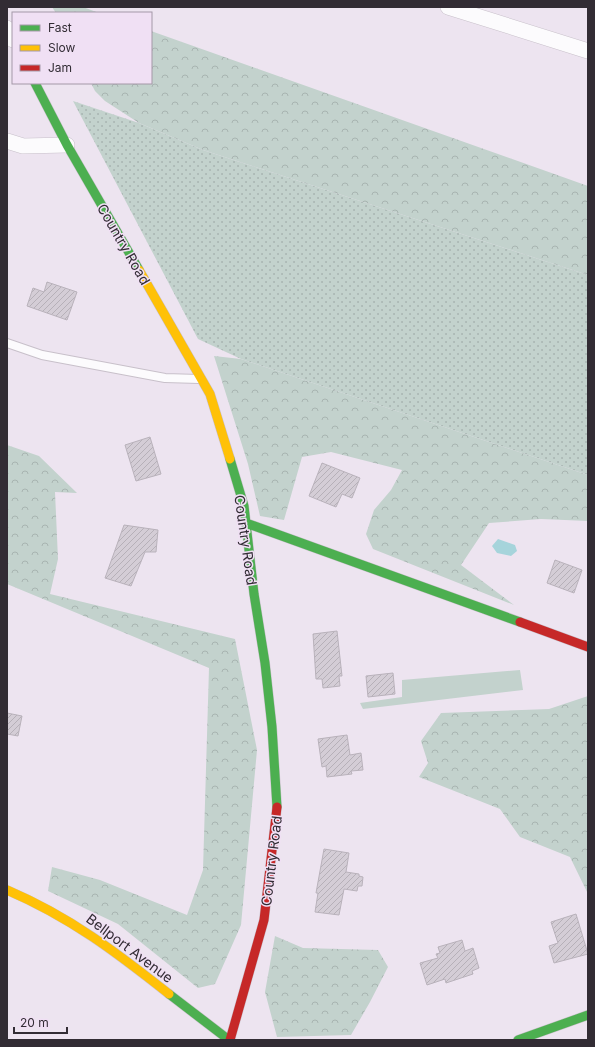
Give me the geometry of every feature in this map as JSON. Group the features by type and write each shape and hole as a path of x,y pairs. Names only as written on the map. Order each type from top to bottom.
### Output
{"street":[{"path":"448,7 588,51"},
{"path":"7,28 12,38"},
{"name":"Country Road","path":"36,84 67,146 202,379 212,401 244,506 254,594 265,663 278,802 264,920 230,1040"},
{"path":"7,141 23,146 67,146"},
{"path":"246,524 588,646"},
{"name":"Bellport Avenue","path":"7,890 37,902 58,913 105,943 197,1018 230,1040"},
{"path":"518,1040 588,1015"}],"lane":[{"path":"7,343 42,355 165,378 202,379"}],"green space":[{"path":"52,7 83,7 96,12 55,12"},
{"path":"152,31 588,186 588,275 203,150 139,123 105,101 95,91 92,84 152,84"},
{"path":"73,101 139,123 203,150 588,275 588,475 241,359 198,339"},
{"path":"214,356 241,359 588,475 588,521 541,519 489,523 461,565 514,605 373,549 366,534 374,510 391,490 402,470 331,452 302,457 284,520 260,516 248,464"},
{"path":"7,445 39,456 77,493 55,492 58,559 50,594 235,639 257,750 241,925 215,984 198,988 118,924 48,891 52,867 100,880 187,915 203,870 209,668 7,584"},
{"path":"520,670 523,690 363,709 360,703 402,697 402,680"},
{"path":"588,696 588,894 570,857 520,837 500,809 419,777 428,763 421,741 441,713 549,709"},
{"path":"275,936 303,948 378,950 388,967 351,1035 277,1037 265,992"}],"water":[{"path":"498,539 515,545 517,551 511,556 497,553 492,546"}],"building":[{"path":"47,282 77,292 67,320 27,306 33,288 44,292"},
{"path":"150,437 161,474 136,481 125,445"},
{"path":"322,463 360,478 352,498 342,494 336,507 309,496"},
{"path":"124,525 158,530 156,552 145,552 131,586 105,578"},
{"path":"555,560 582,570 574,593 547,583"},
{"path":"337,631 342,676 339,676 340,686 323,688 322,679 316,679 313,634"},
{"path":"393,673 395,694 368,697 366,676"},
{"path":"7,713 22,716 18,736 7,734"},
{"path":"347,735 350,755 361,753 363,770 351,771 352,774 327,777 326,766 322,767 318,739"},
{"path":"324,849 349,853 346,872 359,874 359,876 363,877 362,886 358,886 357,891 344,889 339,915 315,912 318,893 316,893"},
{"path":"576,914 588,954 554,963 549,946 558,943 551,922"},
{"path":"462,940 465,951 473,948 479,968 472,971 473,974 446,983 445,979 427,985 420,963 438,958 436,954 440,953 438,947"}],"traffic: fast":[{"path":"36,84 67,145 139,270"},
{"path":"230,459 244,506 254,594 265,663 272,727 277,807"},
{"path":"246,523 520,622"},
{"path":"169,994 229,1040"},
{"path":"518,1040 588,1015"}],"traffic: slow":[{"path":"139,270 210,394 230,459"},
{"path":"7,890 30,900 92,936 169,994"}],"traffic: jam":[{"path":"520,622 588,647"},
{"path":"230,1040 264,920 277,807"}]}
